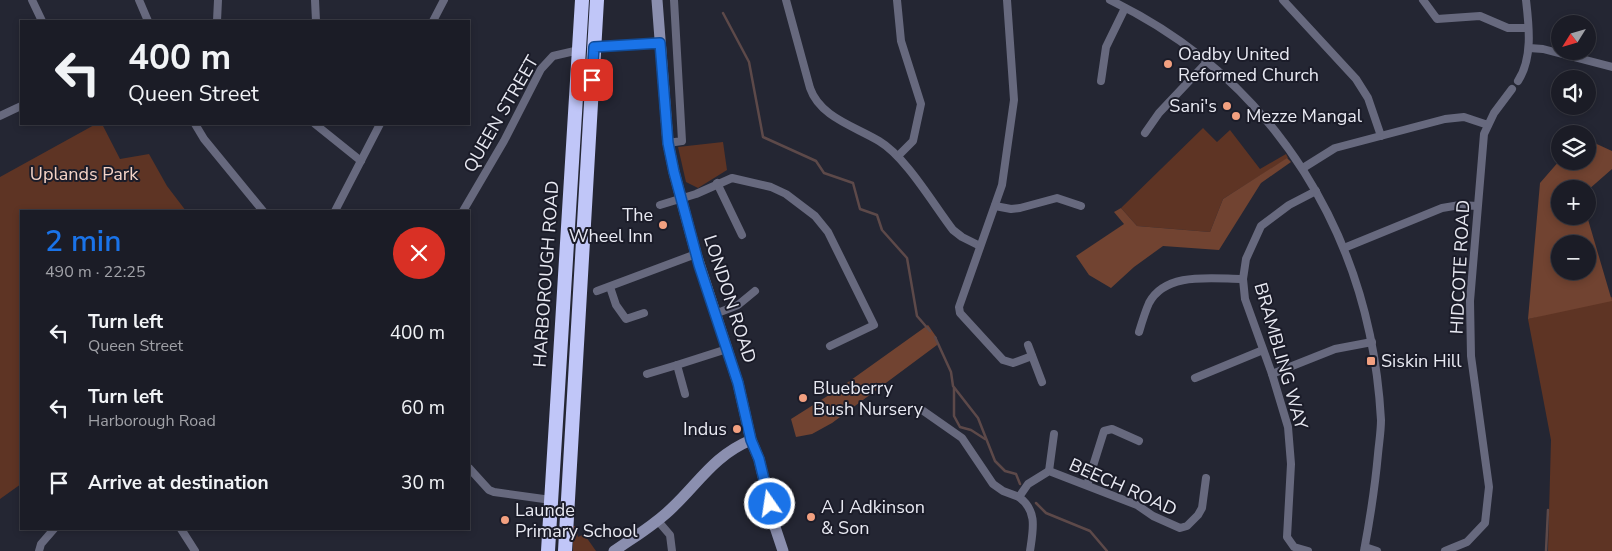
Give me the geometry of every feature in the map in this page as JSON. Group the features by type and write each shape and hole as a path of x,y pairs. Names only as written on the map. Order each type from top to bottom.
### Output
{"highway":[{"name":"HARBOROUGH ROAD","path":"565,551 561,504 582,0"},
{"name":"HARBOROUGH ROAD","path":"548,551 561,504 573,396 597,0"},
{"path":"557,551 566,437 570,399 573,396"}],"main road":[{"name":"LONDON ROAD","path":"656,0 668,143 696,254 745,406 751,440 759,459 783,551"},
{"path":"614,551 658,521 716,461 733,447 751,440"}],"street":[{"path":"32,0 42,20"},
{"path":"139,0 148,20"},
{"path":"217,20 218,0"},
{"path":"315,0 316,20"},
{"path":"434,20 444,0"},
{"path":"668,143 682,141 674,0"},
{"path":"786,0 810,88 815,99 838,119 880,141 898,156 953,230 980,246"},
{"path":"897,0 901,41 921,104 914,141 898,156"},
{"path":"1007,0 1014,100 1002,185 959,307 960,313 1002,360 1013,363 1032,356"},
{"path":"1111,0 1159,28 1208,61 1238,88 1270,122 1303,168 1344,248 1356,282 1372,342 1381,422 1374,493 1365,549 1377,551"},
{"path":"1283,0 1356,79 1368,98 1381,136"},
{"path":"1423,0 1437,18 1480,16 1508,28 1528,28"},
{"path":"1518,81 1522,74 1529,48 1526,0"},
{"path":"1101,81 1106,47 1125,8"},
{"path":"594,47 660,43"},
{"path":"1529,48 1612,67"},
{"name":"QUEEN STREET","path":"464,210 504,141 541,69 552,56 579,50"},
{"path":"1145,133 1159,113 1208,61"},
{"name":"HIDCOTE ROAD","path":"1445,551 1467,542 1485,523 1489,487 1471,356 1470,301 1483,144 1488,125 1512,89"},
{"path":"0,116 20,106"},
{"path":"1303,168 1335,148 1455,117 1464,117 1488,125"},
{"path":"196,125 204,139 262,210"},
{"path":"316,125 361,161"},
{"path":"336,210 379,125"},
{"path":"660,205 696,194 717,183 732,178 771,187 802,204 828,232 874,325 830,346"},
{"path":"717,183 742,235"},
{"name":"BRAMBLING WAY","path":"1308,551 1294,547 1287,537 1291,447 1282,405 1245,298 1243,279 1246,259 1261,226 1288,205 1316,191"},
{"path":"995,206 1011,209 1020,208 1057,198 1081,206"},
{"path":"1344,248 1442,208 1460,205 1478,206"},
{"path":"597,291 696,254"},
{"path":"1139,332 1150,302 1163,287 1189,279 1243,279"},
{"path":"610,287 616,305 626,319 644,314"},
{"path":"715,314 738,305 755,291"},
{"path":"1272,374 1322,353 1372,342"},
{"path":"1028,345 1042,382"},
{"path":"647,374 727,349"},
{"path":"1195,378 1263,350"},
{"path":"677,365 685,394"},
{"path":"922,410 962,438 993,484 1003,492 1019,497 1028,506 1034,518 1030,551"},
{"path":"1087,485 1104,431 1112,430 1139,441"},
{"path":"1049,471 1054,434"},
{"path":"470,469 488,490 561,504"},
{"name":"BEECH ROAD","path":"1019,497 1028,484 1049,471 1137,505 1153,516 1180,528 1187,526 1202,508 1206,478"},
{"path":"658,521 670,535 672,551"},
{"path":"38,551 41,544 53,530"},
{"path":"181,530 195,551"}],"green space":[{"name":"Uplands Park","path":"94,125 103,125 120,159 149,154 167,186 185,210 20,210 20,485 0,499 0,177"},
{"path":"1203,128 1217,142 1230,130 1260,169 1286,154 1288,158 1223,199 1210,232 1137,226 1121,208"},
{"path":"723,142 727,170 698,188 686,182 678,147"},
{"path":"1612,297 1612,551 1548,551 1551,440 1528,319"},
{"path":"573,526 576,526 578,537 584,534 596,551 573,551"}],"shaded area":[{"path":"1596,144 1612,151 1612,169 1596,183 1596,180 1551,180 1551,225 1590,225 1593,235 1551,235 1551,280 1596,280 1596,247 1612,301 1528,319 1540,183 1551,170 1596,170"},
{"path":"1287,158 1291,162 1261,183 1219,250 1163,246 1134,267 1111,288 1089,275 1076,256 1124,224 1114,212 1121,208 1137,226 1210,232 1223,199"},
{"path":"928,325 937,338 937,345 832,423 812,434 796,437 791,419 837,390"}],"waterway":[{"path":"723,13 749,62 763,137 816,161 824,173 853,183 860,209 877,215 882,230 907,258 917,316 930,331"},
{"path":"935,337 951,372 953,386 978,418 995,461 1005,471 1016,474 1020,484"},
{"path":"954,388 954,416 960,427 971,430 985,439"},
{"path":"1036,503 1046,513 1090,531 1107,551"},
{"path":"1546,551 1548,510"}],"place":[{"name":"Oadby United Reformed Church","path":"1168,64"},
{"name":"Sani's","path":"1227,106"},
{"name":"Mezze Mangal","path":"1236,116"},
{"name":"The Wheel Inn","path":"663,225"},
{"name":"Siskin Hill","path":"1371,361"},
{"name":"Blueberry Bush Nursery","path":"803,398"},
{"name":"Indus","path":"737,429"},
{"name":"A J Adkinson & Son","path":"811,517"},
{"name":"Launde Primary School","path":"505,520"}],"route":[{"path":"592,80 594,47 660,43 668,143 674,172 699,265 745,406 751,440 759,459 770,504"}]}
